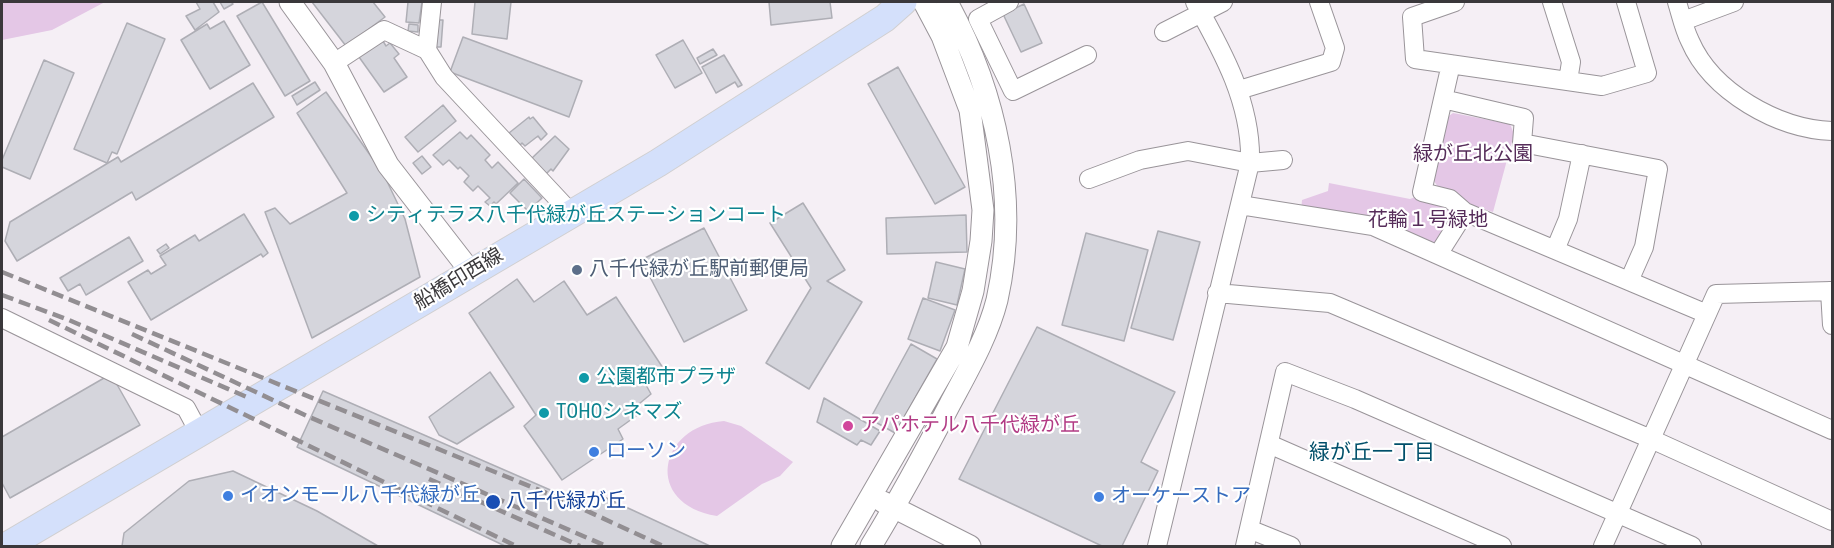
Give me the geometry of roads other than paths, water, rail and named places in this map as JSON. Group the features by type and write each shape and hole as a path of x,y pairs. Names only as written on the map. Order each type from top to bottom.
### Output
{"main road":[{"name":"船橋印西線","path":"7,546 658,163 885,18 903,2"}],"street":[{"path":"290,2 334,63 388,165 471,272"},
{"path":"427,50 432,2"},
{"path":"842,546 957,347 973,291 981,241 983,210 970,110 942,36 924,2"},
{"path":"870,546 894,508 971,364 996,302 1002,259 1003,157 990,101 947,2"},
{"path":"1010,2 978,19 1013,91 1087,55"},
{"path":"1164,32 1198,7 1223,2"},
{"path":"1239,90 1331,62 1335,48 1319,2"},
{"path":"1455,2 1412,18 1415,59 1602,86 1647,73 1626,2"},
{"path":"1552,2 1571,62 1568,81"},
{"path":"1677,2 1690,42 1726,89 1776,117 1820,130 1833,131"},
{"path":"1683,21 1734,2"},
{"path":"1157,546 1250,163 1251,139 1239,90 1198,7"},
{"path":"334,63 384,30 427,50 444,77 572,214"},
{"path":"1451,63 1422,192 1450,199 1465,212 1707,314"},
{"path":"1443,99 1524,118 1521,143 1658,169 1644,247 1629,281"},
{"path":"1089,179 1140,160 1188,151 1250,163 1283,160"},
{"path":"1554,250 1568,219 1582,154"},
{"path":"1240,205 1373,225 1833,430"},
{"path":"1439,253 1465,212"},
{"path":"1603,546 1716,294 1831,291 1833,325"},
{"path":"1217,293 1330,303 1651,439 1833,520"},
{"path":"2,318 186,408 200,434"},
{"path":"1245,546 1285,372 1356,399 1692,546"},
{"path":"1269,444 1502,546"},
{"path":"872,496 969,546"},
{"path":"1249,528 1291,546"}],"railway":[{"path":"2,272 559,498 663,546"},
{"path":"2,295 69,320 249,398"},
{"path":"49,320 516,546"},
{"path":"132,334 307,416 606,546"},
{"path":"429,479 580,546"}],"place":[{"name":"シティテラス八千代緑が丘ステーションコート","path":"354,216"},
{"name":"八千代緑が丘駅前郵便局","path":"577,270"},
{"name":"公園都市プラザ","path":"584,378"},
{"name":"TOHOシネマズ","path":"544,413"},
{"name":"アパホテル八千代緑が丘","path":"848,426"},
{"name":"ローソン","path":"594,452"},
{"name":"イオンモール八千代緑が丘","path":"228,496"},
{"name":"オーケーストア","path":"1099,497"},
{"name":"八千代緑が丘","path":"493,502"}],"district":[{"name":"緑が丘一丁目","path":"1372,454"}],"park label":[{"name":"緑が丘北公園","path":"1473,155"},
{"name":"花輪１号緑地","path":"1428,221"}]}
